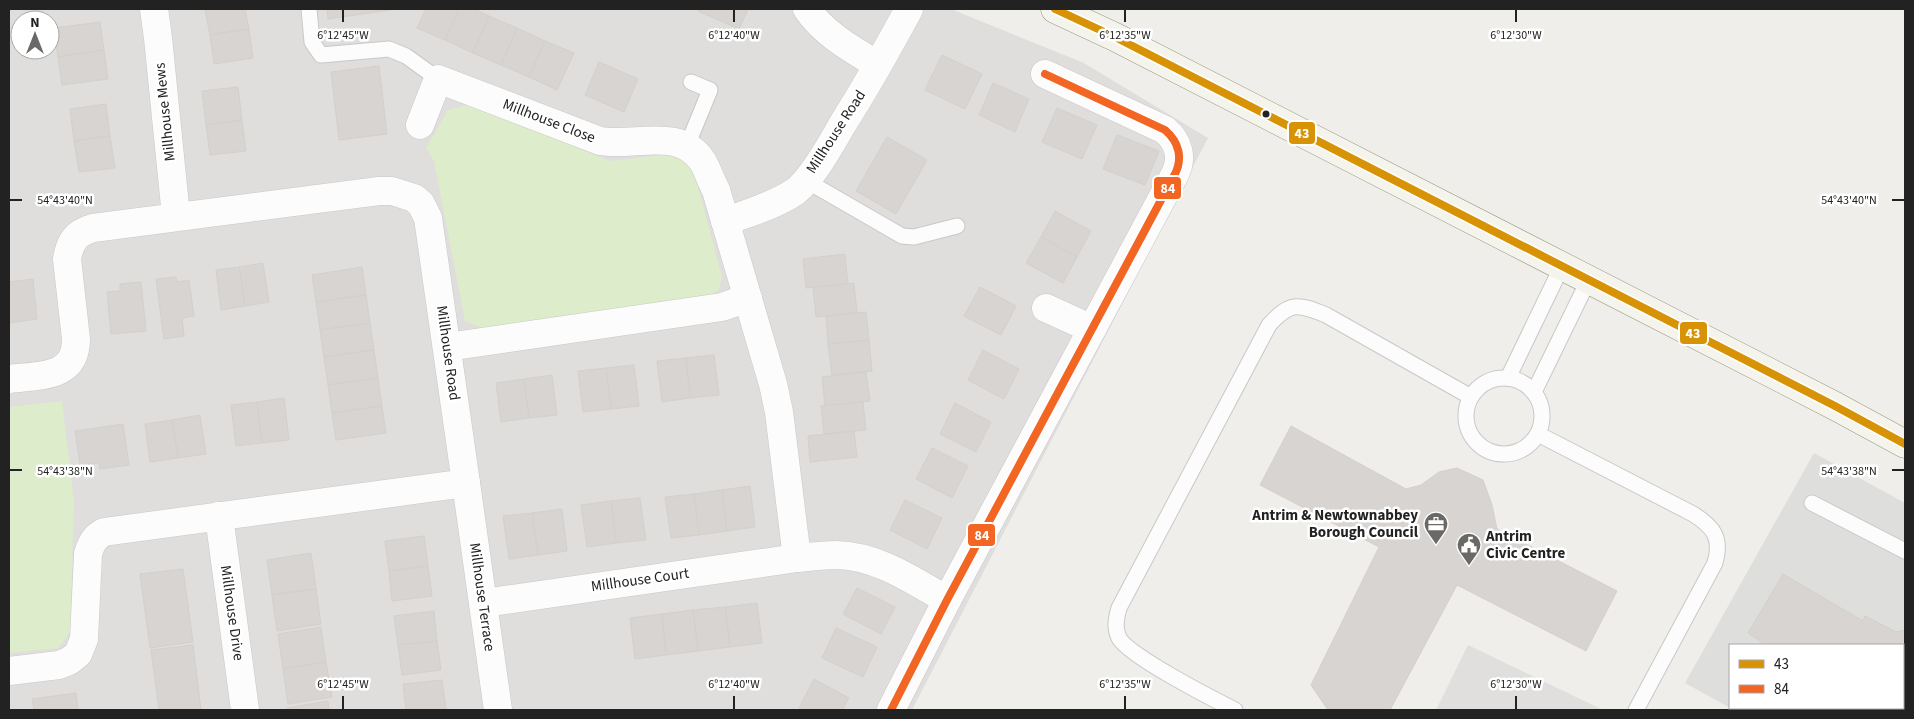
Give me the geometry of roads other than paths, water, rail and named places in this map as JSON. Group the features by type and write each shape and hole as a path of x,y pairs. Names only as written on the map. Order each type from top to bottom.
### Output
{"main road":[{"path":"1055,9 1115,37 1835,406 1905,444"}],"street":[{"name":"Millhouse Mews","path":"154,9 176,216"},
{"path":"807,9 811,15 846,45 878,65"},
{"name":"Millhouse Road","path":"725,221 773,203 796,190 805,180 825,155 910,9"},
{"path":"891,710 947,600 1175,174 1180,161 1178,148 1173,138 1165,130 1045,74"},
{"path":"420,125 438,78"},
{"name":"Millhouse Close","path":"438,78 600,141 627,143 667,140 687,146"},
{"path":"687,146 698,155 716,190 773,384 779,412 797,558 836,555 874,561 947,600"},
{"name":"Millhouse Road","path":"9,380 55,372 71,362 76,350 76,339 67,259 69,248 74,238 83,231 176,216 392,191 414,198 421,204 428,218 466,483"},
{"path":"447,347 722,307 748,298"},
{"path":"1046,308 1092,329"},
{"path":"9,671 59,665 69,661 78,654 84,639 90,544 97,536 114,529 466,483"},
{"name":"Millhouse Terrace","path":"466,483 498,710"},
{"name":"Millhouse Drive","path":"219,516 244,710"},
{"name":"Millhouse Court","path":"484,603 797,558"}],"lane":[{"path":"309,9 312,42 321,55 389,49 406,56 438,78"},
{"path":"687,146 710,90 691,82"},
{"path":"805,180 902,236 914,237 957,226"},
{"path":"1508,378 1562,266"},
{"path":"1534,392 1589,280"},
{"path":"1235,710 1198,691 1126,647 1116,631 1116,620 1119,608 1269,325 1281,312 1294,306 1310,308 1326,314 1471,397"},
{"path":"1508,378 1522,383 1534,392 1542,412 1541,424 1538,434 1531,444 1509,454 1497,454 1486,450 1476,442 1468,426 1467,409 1471,397 1478,389 1486,383 1508,378"},
{"path":"1538,434 1693,514 1708,523 1716,536 1718,550 1715,563 1636,710"},
{"path":"1812,503 1905,551"}],"place":[{"name":"Antrim & Newtownabbey Borough Council","path":"1436,545"},
{"name":"Antrim Civic Centre","path":"1469,566"}]}
